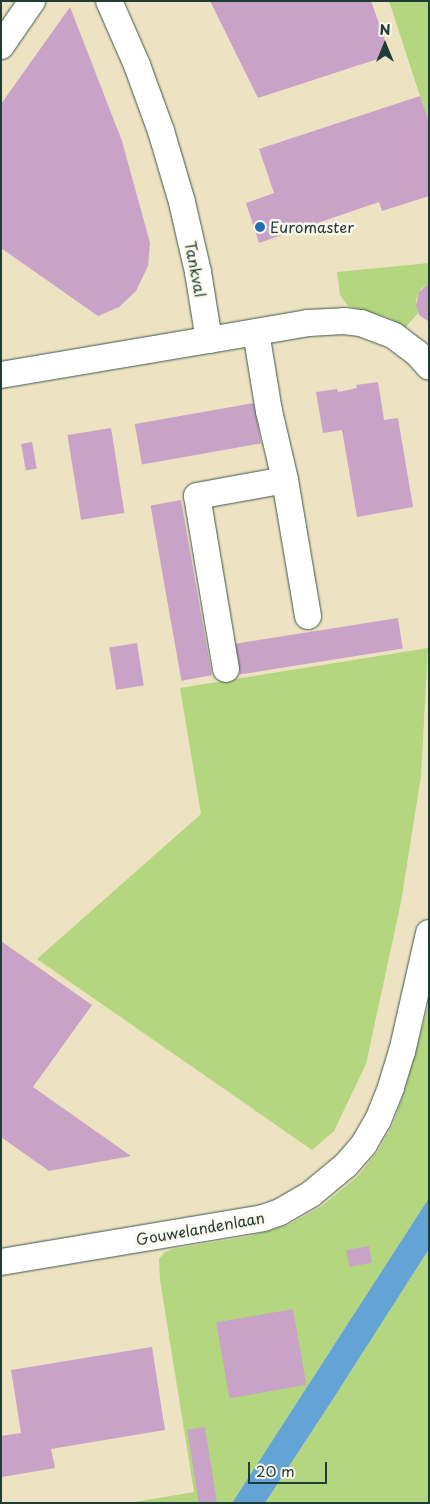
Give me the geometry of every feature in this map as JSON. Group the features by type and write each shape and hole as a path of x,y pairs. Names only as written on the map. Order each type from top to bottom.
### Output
{"street":[{"path":"1,46 32,1"},
{"name":"Tankval","path":"110,1 149,98 182,202 198,272 209,340"},
{"path":"1,375 326,322 361,324 393,335 412,349 429,367"},
{"path":"256,332 269,411 285,480 308,616"},
{"path":"226,669 196,496 285,480"},
{"name":"Gouwelandenlaan","path":"1,1262 263,1218 280,1212 311,1194 346,1165 364,1144 378,1120 402,1052 429,933"}],"green space":[{"path":"389,1 429,1 429,122 420,96"},
{"path":"429,263 429,283 421,289 416,300 418,313 406,327 387,317 348,306 340,295 337,272"},
{"path":"428,648 421,776 401,902 366,1064 334,1131 312,1150 37,959 201,814 180,688"},
{"path":"429,1003 429,1198 232,1503 129,1503 194,1492 160,1280 159,1259 164,1253 172,1249 251,1236 288,1225 322,1206 358,1176 378,1151 393,1124 405,1090"},
{"path":"429,1249 429,1503 265,1503 333,1399"}],"water":[{"path":"429,1198 429,1249 333,1399 265,1503 232,1503"}],"building":[{"path":"210,1 371,1 390,55 258,98"},
{"path":"70,7 122,141 150,243 148,266 136,291 119,307 98,316 1,248 1,104"},
{"path":"420,96 429,122 429,196 382,211 379,202 259,243 246,203 274,193 259,149"},
{"path":"429,283 429,322 419,315 416,306 419,292"},
{"path":"378,382 384,420 398,418 413,507 357,517 342,430 323,433 316,392 337,389 338,392 357,388 356,385"},
{"path":"254,403 261,443 142,464 135,424"},
{"path":"111,428 124,513 81,520 68,435"},
{"path":"32,442 37,469 26,470 21,444"},
{"path":"181,500 212,675 181,681 150,505"},
{"path":"398,618 403,649 240,674 235,644"},
{"path":"137,643 144,685 116,690 109,647"},
{"path":"1,941 92,1005 33,1087 131,1156 49,1171 1,1137"},
{"path":"369,1246 372,1263 349,1267 346,1250"},
{"path":"293,1309 306,1385 230,1398 216,1323"},
{"path":"152,1347 165,1430 51,1449 55,1468 2,1477 1,1436 21,1433 11,1370"},
{"path":"205,1427 217,1501 199,1503 187,1430"}],"place":[{"name":"Euromaster","path":"260,227"}]}
